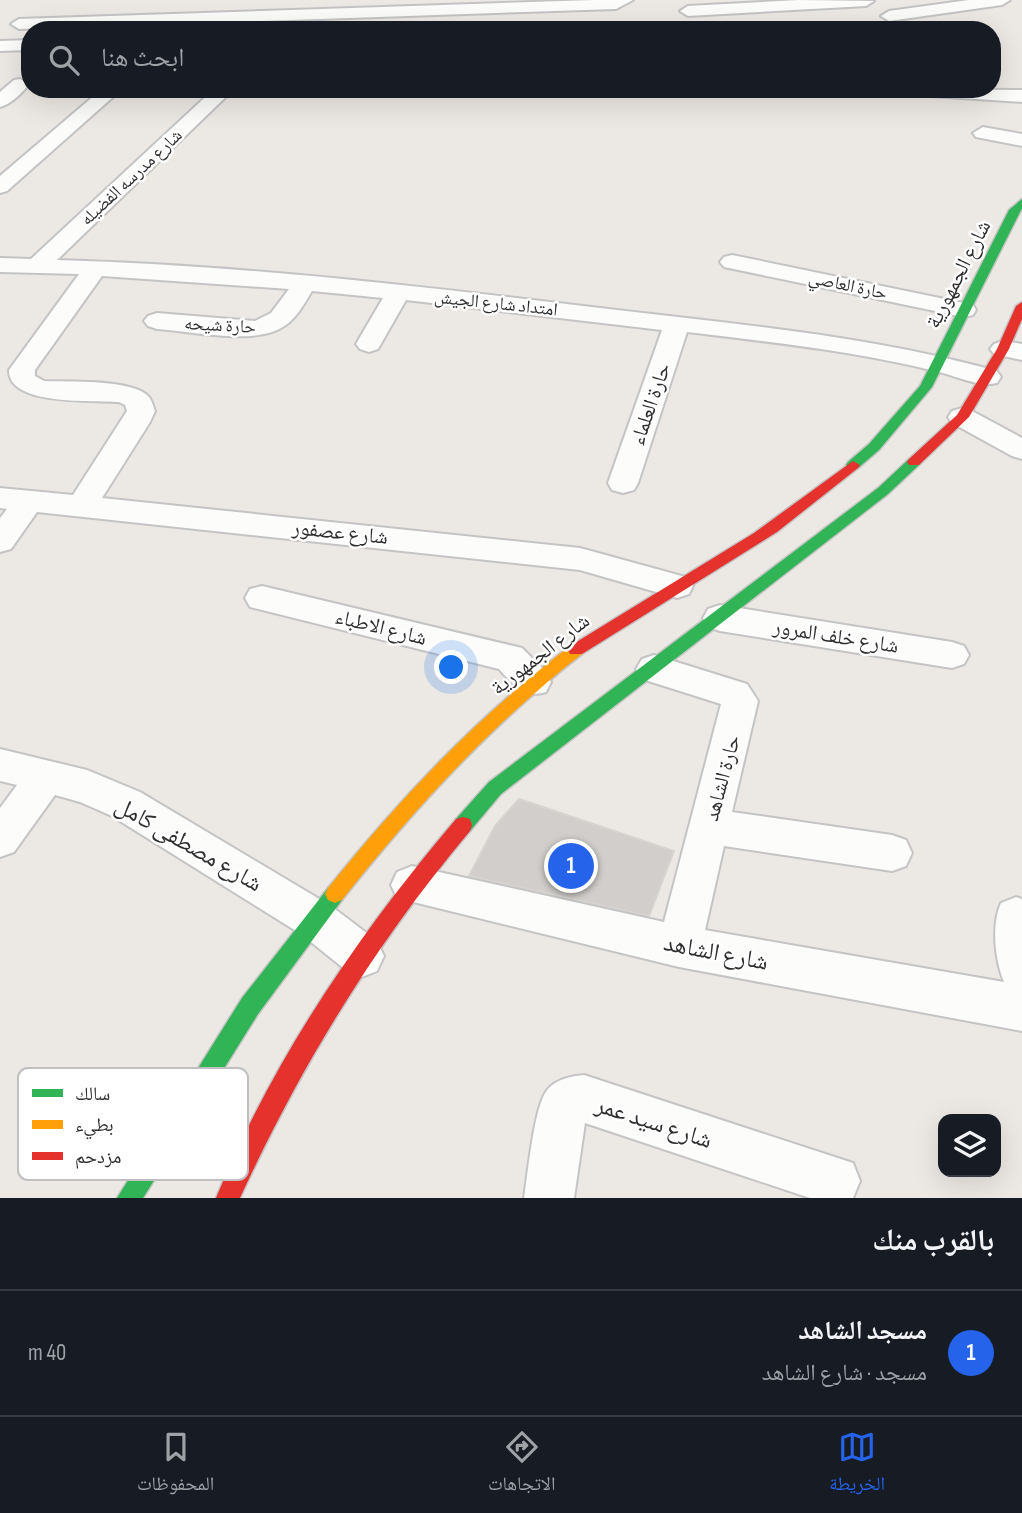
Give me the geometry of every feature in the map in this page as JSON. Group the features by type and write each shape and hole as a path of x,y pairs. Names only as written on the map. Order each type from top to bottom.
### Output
{"street":[{"path":"297,21 616,4 625,0"},
{"path":"889,16 1002,0"},
{"path":"688,10 865,1 896,21"},
{"path":"0,38 26,16 236,21"},
{"path":"0,46 21,45"},
{"path":"1001,81 1022,94"},
{"path":"0,101 20,83"},
{"path":"1001,93 1022,94"},
{"path":"0,187 103,98"},
{"name":"شارع مدرسه الفضيله","path":"38,265 215,98"},
{"path":"984,134 1022,141"},
{"name":"شارع الجمهورية","path":"211,1068 250,1006 390,823 461,746 533,682 605,629 813,500 874,447 926,387 1014,210 1022,202"},
{"name":"حارة العاصي","path":"732,262 964,310"},
{"name":"امتداد شارع الجيش","path":"0,265 96,268 398,292 841,343 938,362 988,377"},
{"path":"82,505 136,422 141,411 137,400 124,394 29,385 22,378 22,370 96,268"},
{"name":"حارة شيحه","path":"157,321 256,329 270,326 280,320 305,283"},
{"path":"369,344 398,292"},
{"path":"248,1151 288,1075 362,956 412,885 495,788 884,491 962,417 988,377 1013,351 1022,306"},
{"name":"حارة العلماء","path":"623,483 677,324"},
{"path":"962,417 1022,450"},
{"path":"0,541 15,499"},
{"name":"شارع عصفور","path":"15,499 580,559 677,586"},
{"name":"شارع الاطباء","path":"262,598 510,658 533,682"},
{"name":"شارع خلف المرور","path":"720,618 952,655"},
{"name":"حارة الشاهد","path":"654,669 734,694 740,701 679,946"},
{"name":"شارع مصطفى كامل","path":"0,765 46,779 87,787 126,804 316,920 362,956"},
{"path":"0,839 46,779"},
{"path":"709,825 892,853"},
{"name":"شارع الشاهد","path":"412,885 679,946 1022,1007"},
{"path":"1016,917 1022,972"},
{"name":"شارع سيد عمر","path":"549,1198 559,1120 563,1108 572,1100 584,1099 835,1181"},
{"name":"شارع الجمهورية","path":"129,1198 140,1180"},
{"path":"228,1198 236,1180"}],"building":[{"path":"519,799 674,851 649,916 469,876 495,826"}],"traffic: fast":[{"path":"853,465 874,447 926,387 1014,210 1022,202"},
{"path":"463,825 495,788 883,491 914,462"},
{"path":"211,1068 250,1006 335,894"},
{"path":"129,1198 140,1180"}],"traffic: slow":[{"path":"335,894 390,826 446,764 508,705 576,650"}],"traffic: jam":[{"path":"914,462 962,417 1003,349 1022,306"},
{"path":"576,650 772,529 853,465"},
{"path":"248,1155 303,1050 361,956 427,867 463,825"},
{"path":"228,1198 236,1180"}],"place":[{"name":"مسجد الشاهد","path":"571,866"}]}
